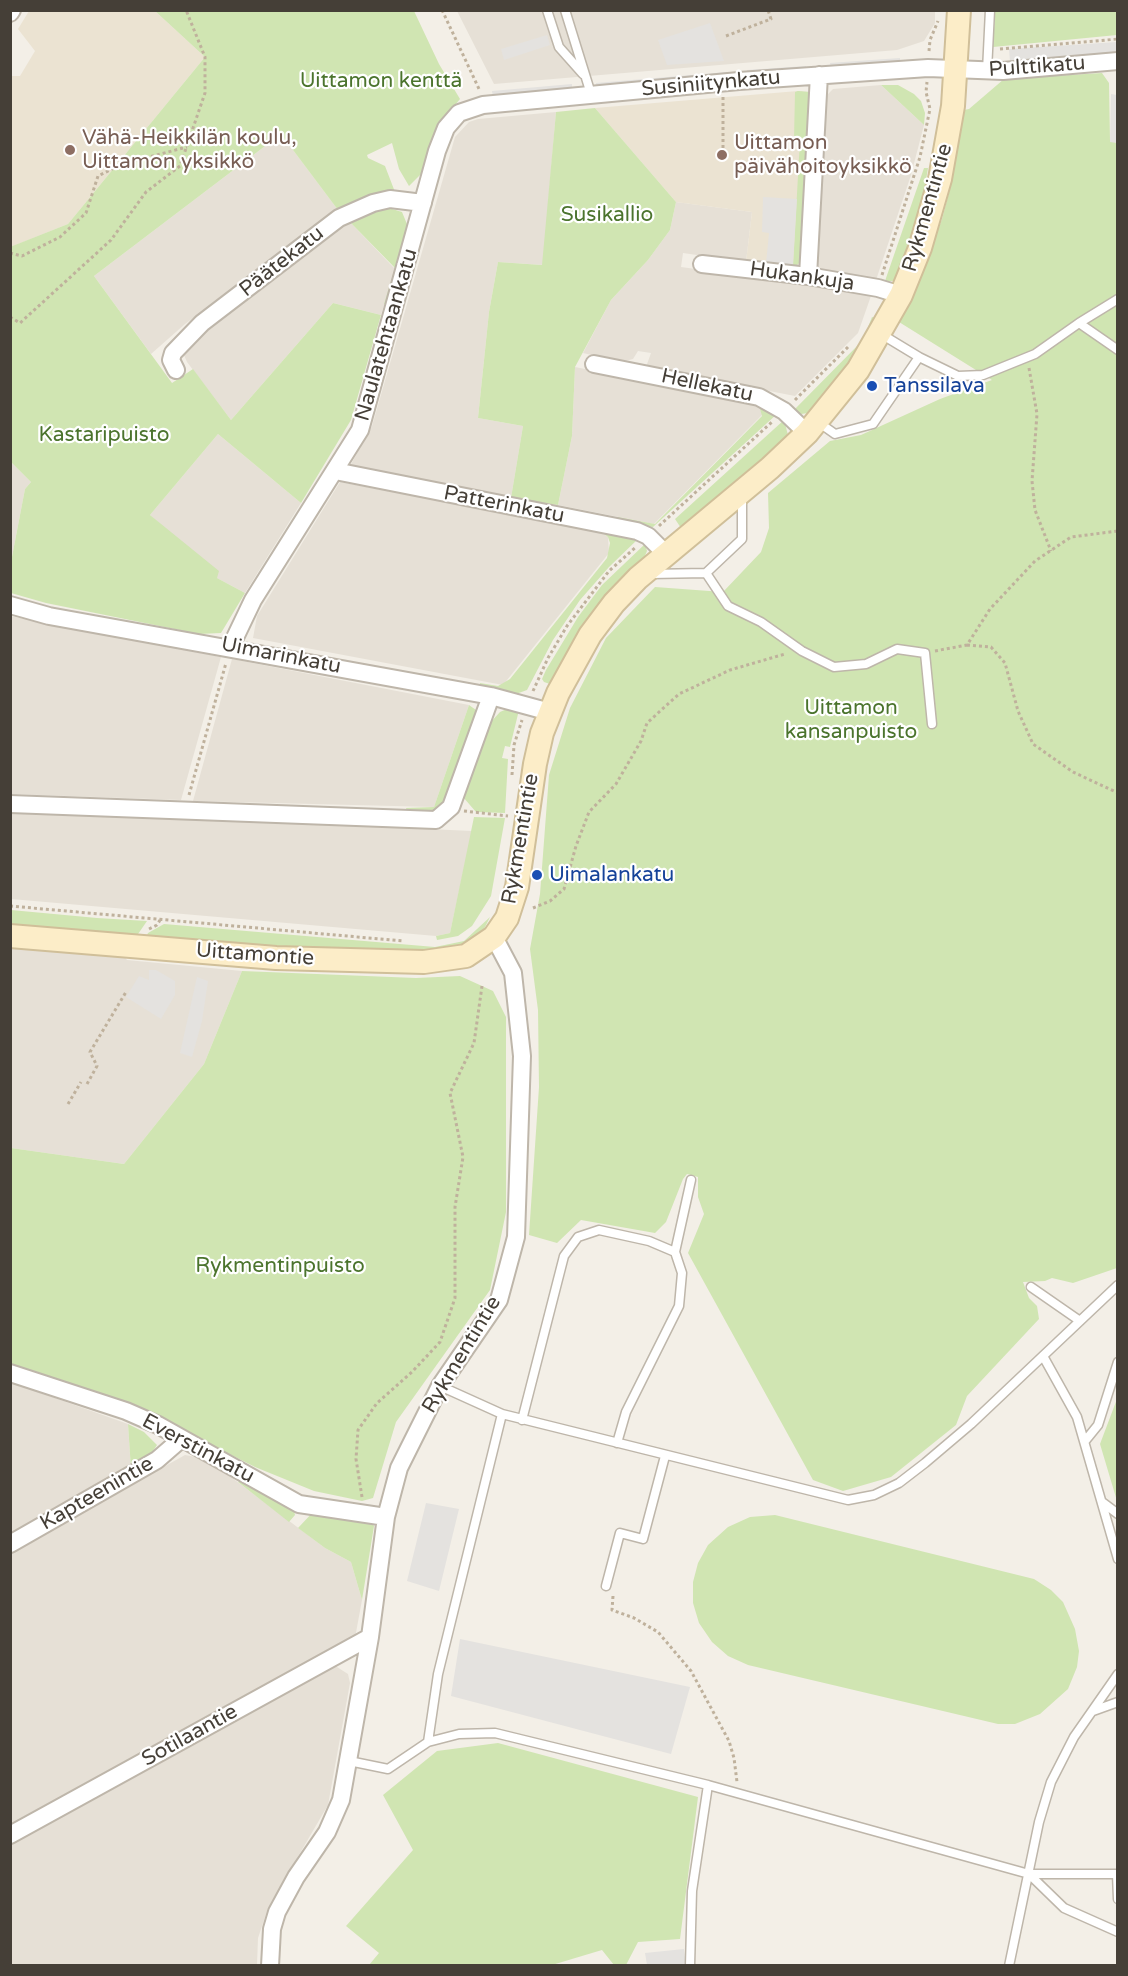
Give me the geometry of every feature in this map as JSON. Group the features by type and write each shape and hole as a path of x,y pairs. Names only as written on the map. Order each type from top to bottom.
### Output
{"street":[{"name":"Rykmentintie","path":"270,1965 272,1929 277,1912 296,1877 336,1817 349,1761 370,1637 386,1517 399,1468 440,1386 499,1300 516,1237 522,1056 513,973 494,937 507,918 517,886 535,764 550,712 591,635 614,603 643,574 742,491 812,427 848,384 881,334 901,295 920,248 940,178 950,128 956,69 949,14"},
{"name":"Pulttikatu","path":"956,69 987,71 1118,61"},
{"name":"Susiniitynkatu","path":"466,109 589,87 928,68 956,69"},
{"path":"808,276 819,75"},
{"name":"Naulatehtaankatu","path":"231,646 253,600 360,430 367,412 442,136 453,118 466,109"},
{"name":"Päätekatu","path":"176,370 171,360 173,353 195,329 339,218 373,203 390,199 423,203"},
{"name":"Hukankuja","path":"702,264 808,276 878,288 901,295"},
{"name":"Hellekatu","path":"594,364 744,393 769,400 812,427"},
{"name":"Patterinkatu","path":"335,471 636,531 648,536 666,554"},
{"name":"Uimarinkatu","path":"10,605 49,615 231,646 491,696 550,712"},
{"path":"10,804 430,820 441,818 451,807 491,696"},
{"name":"Uittamontie","path":"10,936 276,958 413,962 450,960 466,956 494,937"},
{"name":"Everstinkatu","path":"10,1373 126,1411 158,1425 180,1440 299,1503 386,1517"},
{"name":"Kapteenintie","path":"10,1544 157,1461 180,1440"},
{"name":"Sotilaantie","path":"10,1835 370,1637"}],"lane":[{"path":"547,10 559,46 589,87"},
{"path":"565,10 589,87"},
{"path":"987,71 990,10"},
{"path":"881,334 919,357 958,376 983,375 1026,358 1118,299"},
{"path":"1079,323 1118,350"},
{"path":"812,427 835,434 873,424 919,357"},
{"path":"643,574 706,573 742,539 742,491"},
{"path":"706,573 728,606 761,622 801,650 834,667 866,664 897,649 925,653 932,724"},
{"path":"617,1443 626,1412 679,1306 682,1273 675,1252 691,1180"},
{"path":"522,1420 557,1277 564,1256 578,1237 599,1230 649,1241 675,1252"},
{"path":"440,1386 502,1414 522,1420 848,1500 874,1495 899,1483 926,1463 1118,1285"},
{"path":"1031,1287 1080,1320"},
{"path":"1043,1356 1077,1417 1118,1559"},
{"path":"1085,1441 1098,1425 1118,1362"},
{"path":"428,1742 438,1674 502,1414"},
{"path":"606,1586 620,1533 643,1539 664,1456"},
{"path":"1102,1502 1118,1514"},
{"path":"1009,1965 1039,1822 1051,1782 1074,1737 1118,1674"},
{"path":"1092,1711 1118,1702"},
{"path":"349,1761 388,1769 428,1742 459,1734 495,1733 708,1785 1029,1874 1117,1872 1118,1899"},
{"path":"690,1965 692,1891 708,1785"},
{"path":"1029,1874 1064,1908 1118,1932"}],"path":[{"path":"10,317 20,323 111,240 146,192 180,166 206,93 206,57 186,10"},
{"path":"442,10 479,86 483,105"},
{"path":"726,36 771,19 768,10"},
{"path":"930,40 949,14"},
{"path":"988,50 1118,39"},
{"path":"878,288 920,157 930,109 926,92"},
{"path":"723,95 723,150"},
{"path":"10,253 22,256 60,237 86,213 99,176 122,164 187,147"},
{"path":"512,786 514,745 526,705 548,658 567,626 609,571 784,411 852,343"},
{"path":"1026,358 1034,384 1037,414 1032,481 1035,510 1050,551"},
{"path":"967,645 990,609 1035,561 1071,537 1118,531"},
{"path":"925,653 967,645 991,647 1005,663 1018,711 1033,744 1073,772 1118,793"},
{"path":"184,812 231,646"},
{"path":"533,908 550,901 564,889 576,846 589,812 616,784 641,741 647,723 679,694 699,684 730,670 801,650"},
{"path":"508,827 510,806"},
{"path":"451,807 475,814 510,817"},
{"path":"10,906 414,942"},
{"path":"365,1514 356,1459 358,1430 377,1403 412,1372 440,1342 455,1298 455,1207 463,1157 450,1093 474,1043 482,986"},
{"path":"87,1084 97,1066 90,1052 126,992"},
{"path":"68,1104 81,1082"},
{"path":"606,1586 614,1591 612,1610 634,1618 658,1632 691,1671 729,1741 737,1773 736,1793"}],"shaded area":[{"path":"935,10 935,23 924,41 897,50 494,84 457,11"},
{"name":"Vähä-Heikkilän koulu, Uittamon yksikkö","path":"29,11 155,11 205,57 68,224 11,247 10,76 20,76 35,51 18,29"},
{"path":"710,23 724,61 667,65 658,40"},
{"path":"547,35 550,45 504,60 501,49"},
{"path":"1117,42 1117,55 1010,62 1009,49"},
{"path":"900,58 900,64 831,70 830,63"},
{"path":"806,66 806,72 747,76 747,70"},
{"path":"727,72 728,78 597,89 596,83"},
{"path":"572,84 572,90 493,97 492,91"},
{"path":"881,85 924,125 911,175 876,280 816,272 826,96 833,89"},
{"name":"Uittamon päivähoitoyksikkö","path":"798,91 810,92 800,263 795,267 746,262 752,212 676,202 595,108"},
{"path":"1111,94 1117,95 1117,143 1110,142"},
{"path":"556,112 543,265 498,262 489,312 478,418 523,426 511,498 350,466 372,426 455,137 469,122 478,119"},
{"path":"281,134 338,210 226,296 224,295 185,324 151,354 94,276"},
{"path":"763,197 797,199 793,265 766,263 769,233 762,232"},
{"path":"676,202 752,212 746,262 683,253 681,267 872,293 858,333 795,396 646,367 651,353 638,351 633,359 621,362 583,353 611,300 648,260 670,230"},
{"path":"348,220 395,269 381,315 333,303 231,420 187,362 184,355 187,344"},
{"path":"575,367 755,403 762,408 762,415 654,524 558,505 572,436"},
{"path":"218,434 301,503 245,593 217,578 150,515"},
{"path":"11,462 31,482 25,489 11,562"},
{"path":"340,482 600,531 608,537 609,553 503,685 253,638 257,616"},
{"path":"10,616 221,657 181,800 11,794"},
{"path":"232,659 469,705 434,807 193,801"},
{"path":"11,813 472,831 450,933 436,936 11,899"},
{"path":"11,945 123,955 127,960 242,971 204,1064 124,1164 11,1148"},
{"path":"149,970 156,970 175,981 175,995 161,1019 126,997 139,976 149,980"},
{"path":"197,977 208,981 202,1021 192,1057 180,1053"},
{"path":"10,1382 128,1424 131,1469 10,1536"},
{"path":"185,1455 207,1459 325,1548 351,1562 362,1600 355,1638 11,1826 10,1553"},
{"path":"426,1503 459,1509 439,1591 407,1581"},
{"path":"460,1639 690,1687 671,1754 451,1696"},
{"path":"337,1667 348,1674 350,1683 328,1805 268,1908 258,1938 257,1965 11,1965 10,1842 329,1668"},
{"path":"684,1949 686,1965 647,1965 645,1953"}],"green space":[{"name":"Kastaripuisto","path":"155,11 414,11 439,64 460,99 442,121 422,173 409,186 399,169 392,143 367,155 368,158 385,166 395,192 338,210 281,134 94,276 172,383 193,369 231,420 333,303 381,315 351,420 301,503 218,434 150,515 219,571 217,578 245,593 221,633 199,634 46,603 11,593 11,562 25,489 31,482 11,462 10,247 68,224 205,57"},
{"path":"995,11 1117,11 1117,35 993,47"},
{"name":"Uittamon kansanpuisto","path":"1102,73 1109,83 1110,141 1118,143 1117,1268 1073,1283 1052,1278 1045,1281 1023,1282 1029,1298 1037,1306 1039,1319 967,1396 956,1425 891,1477 843,1491 813,1480 688,1253 704,1214 698,1197 698,1177 687,1174 683,1179 666,1222 655,1233 581,1220 557,1243 529,1235 539,1087 538,1010 530,949 540,894 549,775 570,708 606,638 655,587 723,592 761,552 769,528 768,493 830,441 861,435 940,399 992,380 899,322 924,269 942,219 950,189 964,110 969,109 1004,79"},
{"path":"881,85 898,85 914,94 921,101 925,113 924,125"},
{"path":"795,92 810,92 802,260 795,267 793,265 800,140 794,139"},
{"name":"Susikallio","path":"595,108 676,202 670,230 648,260 611,300 575,367 572,436 558,505 511,498 523,426 478,418 489,312 498,262 542,265 556,112"},
{"path":"924,168 928,168 919,223 896,281 885,281"},
{"path":"389,208 402,212 409,229 388,305 384,304 395,268 348,220 359,214"},
{"path":"872,317 878,319 843,374 809,413 801,414 794,410 863,340"},
{"path":"742,400 762,403 777,414 653,527 617,521 618,517 655,524 762,416 759,405"},
{"path":"784,420 788,435 784,442 681,528 675,519"},
{"path":"600,531 637,540 580,600 553,640 527,690 516,694 480,688 480,683 498,686 510,679 607,558 610,543 608,537"},
{"path":"645,544 647,551 644,558 582,628 550,684 544,682 542,679 546,670 578,617 602,585"},
{"path":"469,705 476,710 476,718 447,800 437,812 407,811 406,808 434,807"},
{"path":"509,708 519,710 510,747 505,746 502,758 508,759 505,813 476,812 463,797 490,723 500,712"},
{"path":"474,817 505,818 491,896 472,926 458,936 437,940 436,936 450,933"},
{"path":"11,910 147,921 136,937 11,925"},
{"path":"490,917 482,933 463,946 445,951 340,952 146,937 148,933 164,924 435,947 464,941"},
{"name":"Rykmentinpuisto","path":"242,971 416,978 460,976 493,991 506,1017 506,1212 490,1290 396,1422 373,1498 362,1501 314,1491 255,1467 137,1407 11,1365 11,1148 124,1164 204,1064"},
{"path":"1117,1399 1117,1501 1100,1444"},
{"path":"128,1424 144,1432 157,1445 149,1457 131,1469"},
{"path":"244,1478 294,1510 295,1515 289,1522 238,1482"},
{"path":"314,1511 372,1523 374,1526 362,1600 351,1562 325,1548 298,1528"},
{"path":"775,1515 1034,1579 1051,1590 1063,1602 1075,1629 1079,1651 1077,1667 1068,1689 1040,1714 1015,1724 998,1724 748,1665 728,1656 712,1642 699,1623 693,1603 693,1582 698,1563 708,1545 728,1527 750,1517"},
{"path":"498,1743 698,1797 680,1939 638,1942 626,1965 614,1965 602,1950 552,1965 369,1965 379,1953 346,1926 413,1850 383,1795 437,1751"}],"place":[{"name":"Vähä-Heikkilän koulu, Uittamon yksikkö","path":"70,150"},
{"name":"Uittamon päivähoitoyksikkö","path":"722,155"},
{"name":"Tanssilava","path":"872,386"},
{"name":"Uimalankatu","path":"537,875"}],"park label":[{"name":"Uittamon kenttä","path":"381,81"}]}
